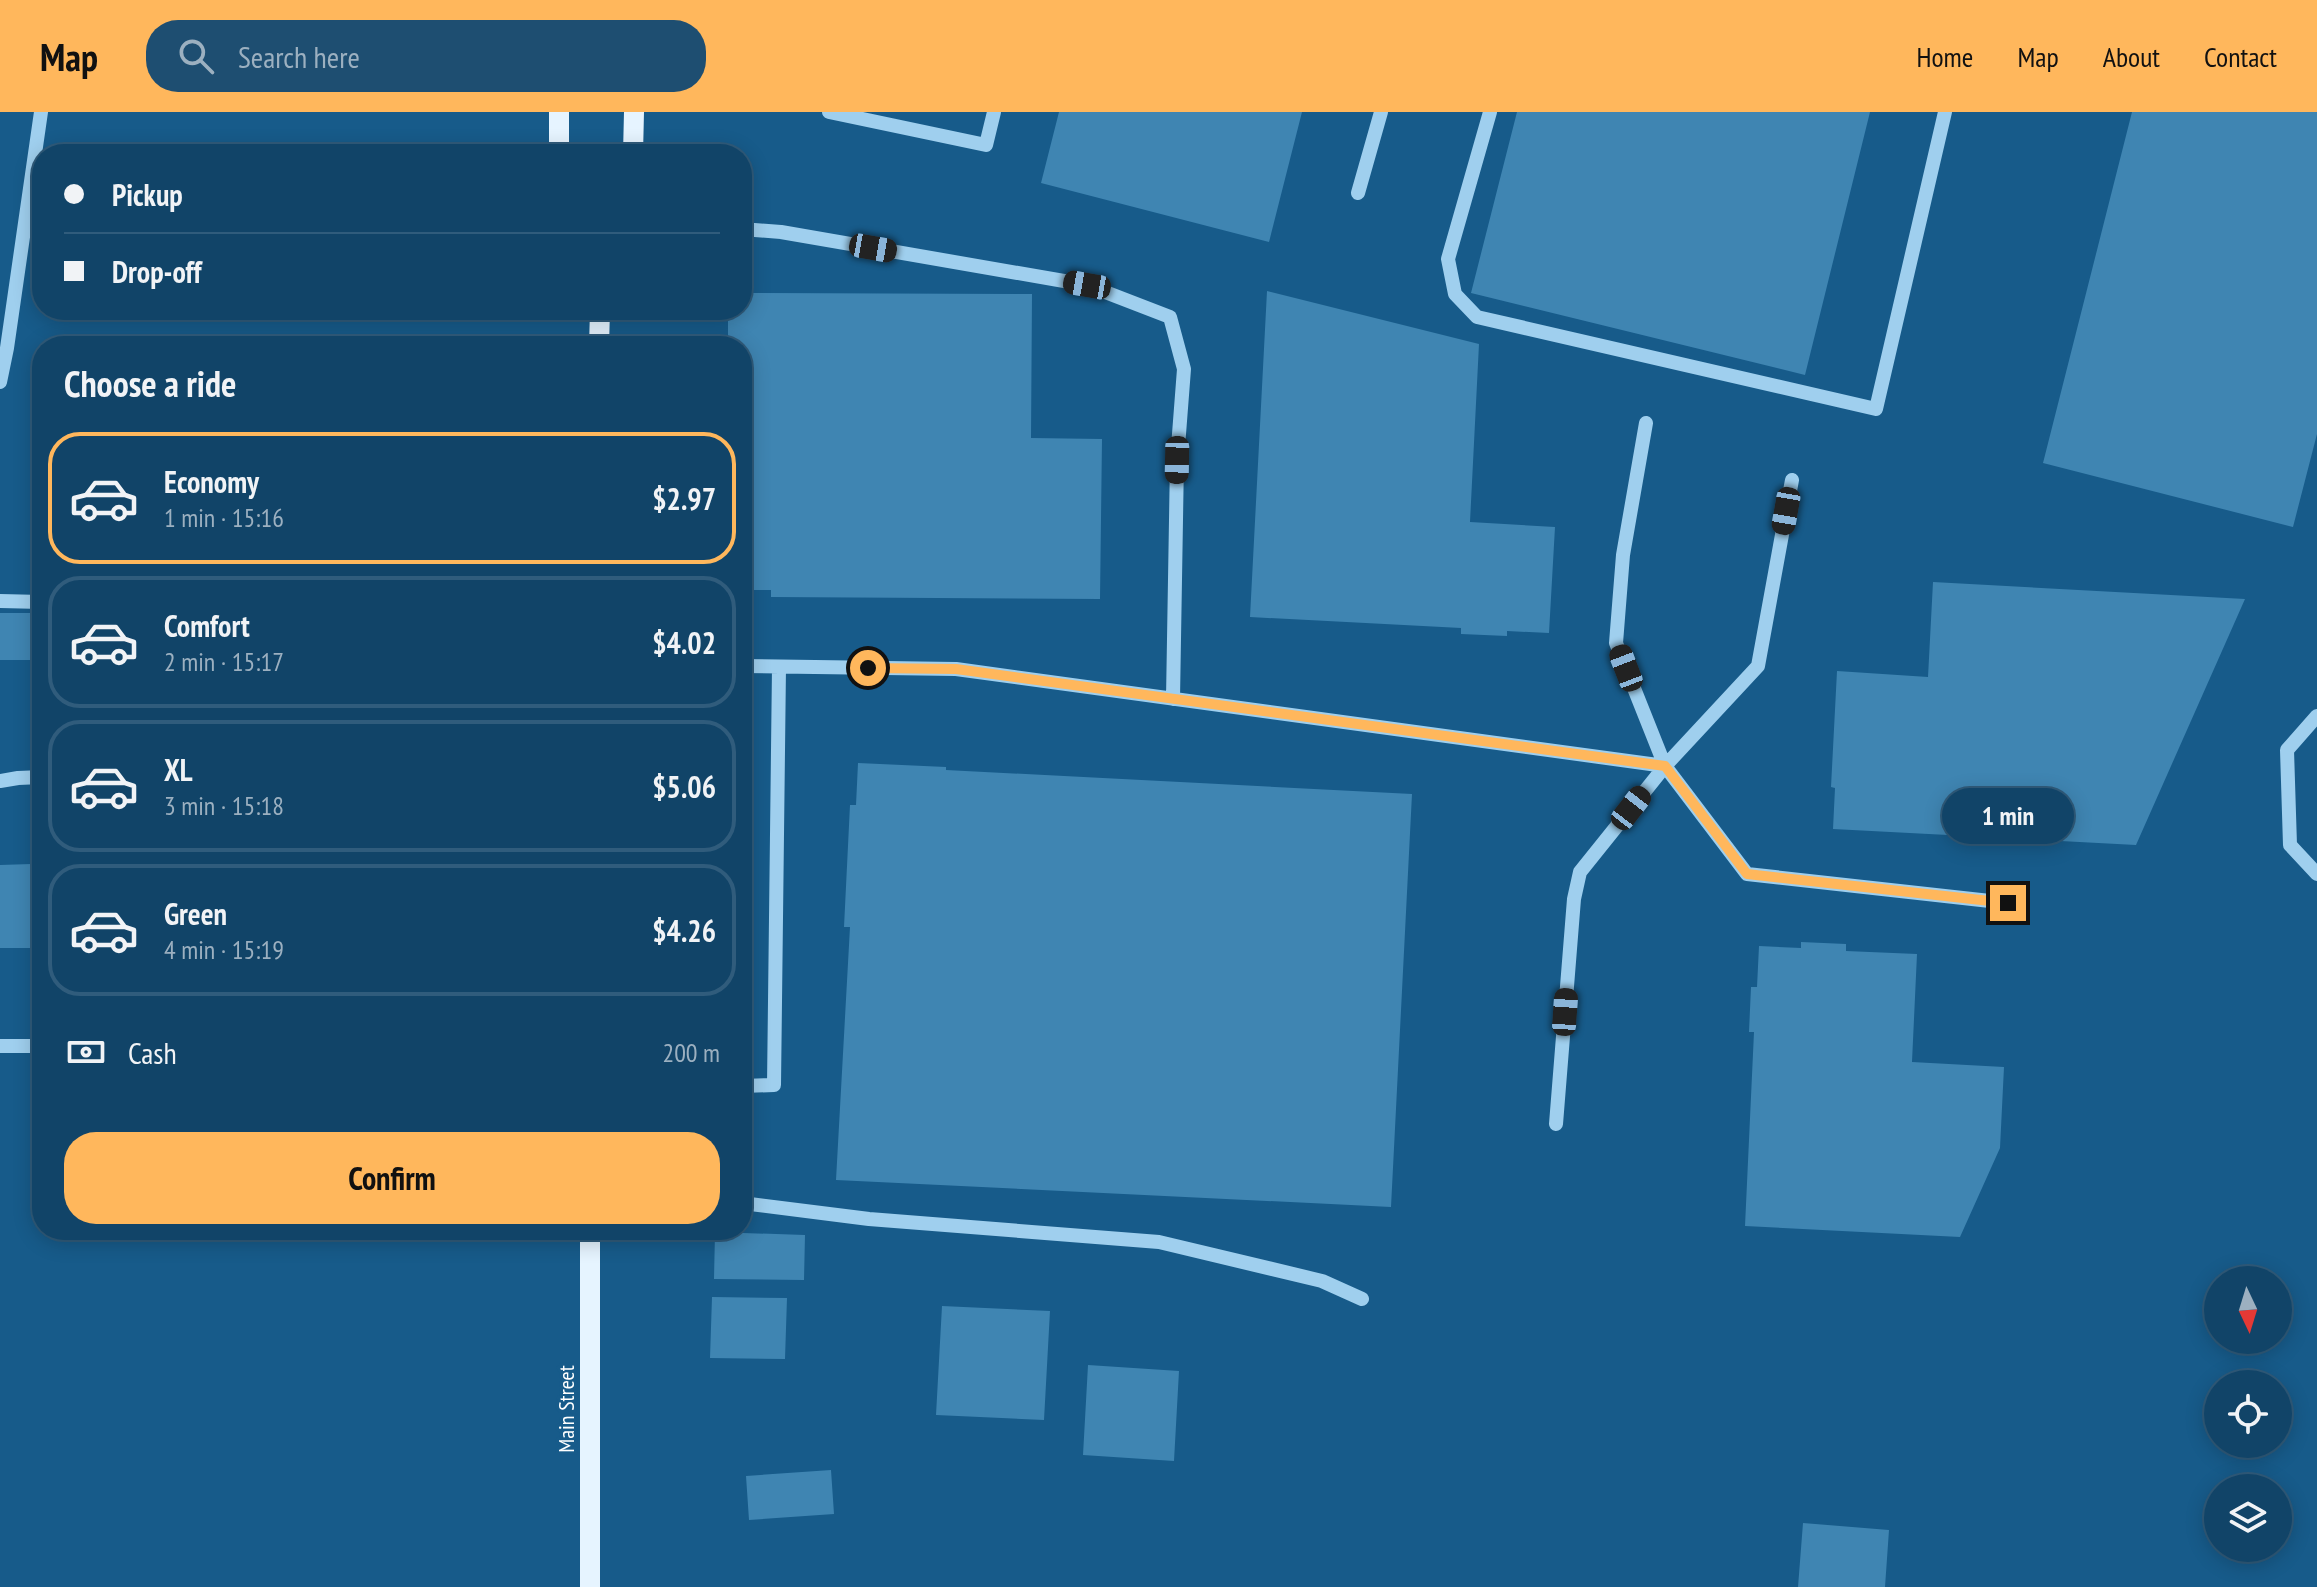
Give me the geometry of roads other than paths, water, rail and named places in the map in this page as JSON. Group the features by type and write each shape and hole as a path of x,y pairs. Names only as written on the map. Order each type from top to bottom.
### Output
{"main road":[{"path":"559,112 559,144"},
{"path":"633,144 634,112"},
{"name":"Main Street","path":"590,1240 590,1587"}],"street":[{"path":"36,144 41,112"},
{"path":"829,112 986,145 994,112"},
{"path":"1358,193 1381,112"},
{"path":"1490,112 1448,259 1455,294 1477,317 1876,409 1945,112"},
{"path":"0,382 32,174"},
{"path":"752,230 781,232 1087,285 1170,317 1184,369 1177,460 1173,699"},
{"path":"1646,423 1623,555 1616,643 1665,766 1747,874 2008,903"},
{"path":"1556,1124 1574,899 1580,872 1665,766 1758,666 1792,480"},
{"path":"0,601 32,602"},
{"path":"752,666 956,669 1665,766"},
{"path":"752,1086 774,1085 779,667"},
{"path":"2317,716 2287,750 2290,845 2317,874"},
{"path":"0,781 32,778"},
{"path":"0,1046 32,1046"},
{"path":"752,1204 869,1219 1159,1242 1322,1281 1362,1299"}]}
